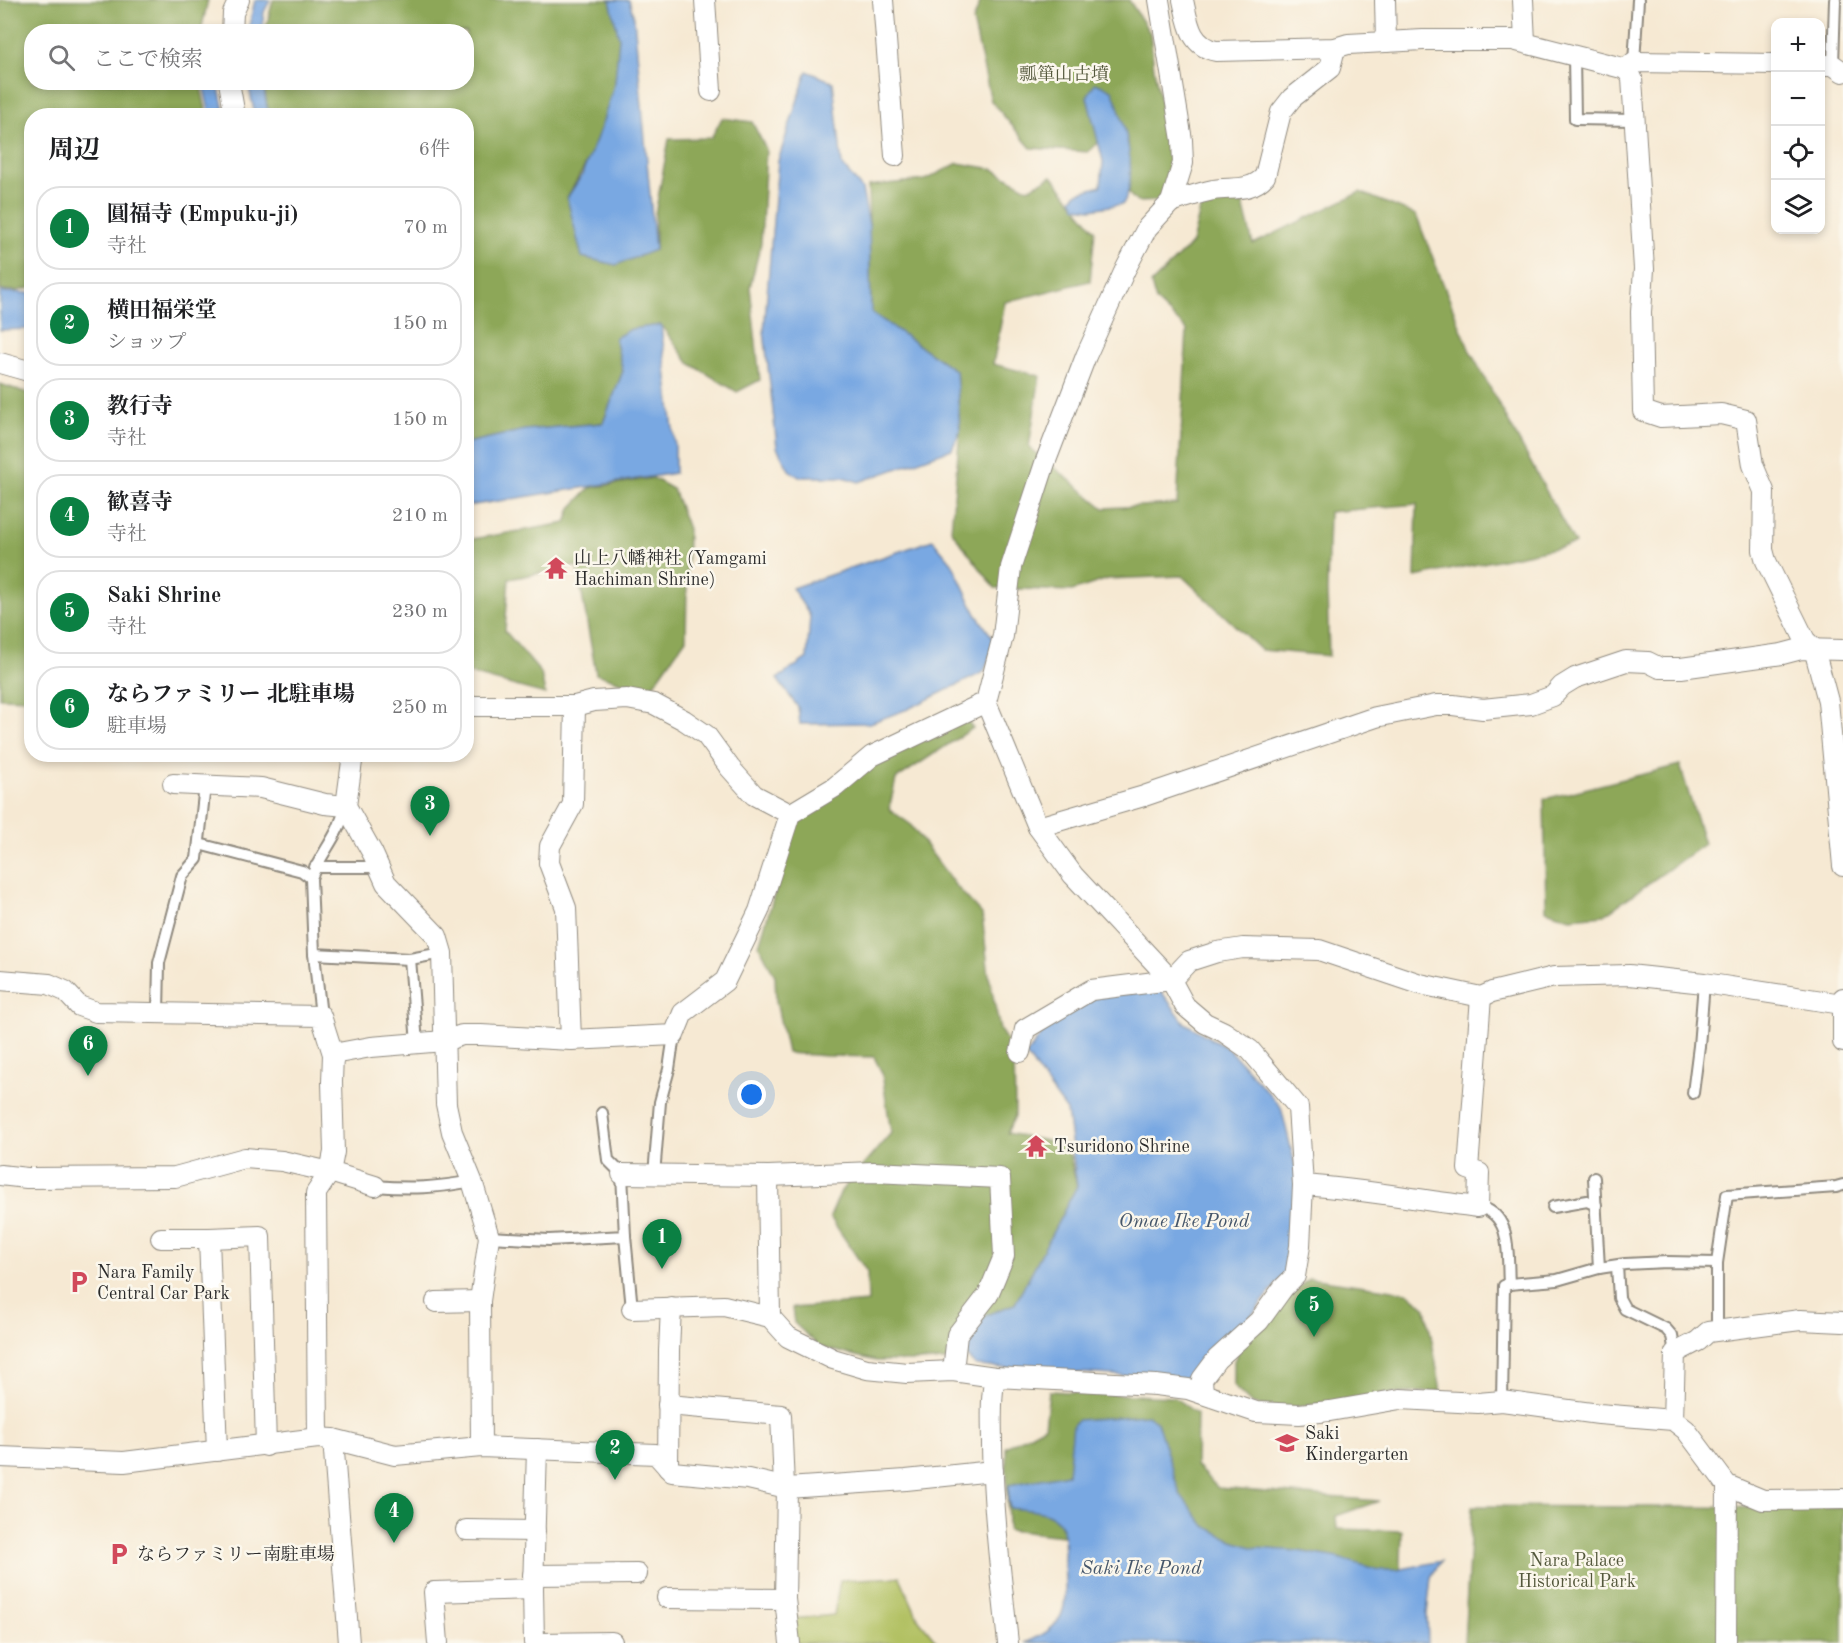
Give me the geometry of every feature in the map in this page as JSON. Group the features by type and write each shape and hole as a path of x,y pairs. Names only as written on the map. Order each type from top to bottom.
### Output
{"street":[{"path":"232,24 233,13 239,0"},
{"path":"705,0 711,91"},
{"path":"883,0 895,156"},
{"path":"1159,0 1182,140 1183,163 1171,202 1147,228 1125,270 1086,356 1045,463 1011,567 1003,636 986,702 1038,827 1073,875 1170,980 1185,1006 1205,1023 1224,1032 1250,1050 1298,1107 1303,1185 1296,1276 1283,1288 1259,1321 1217,1359 1202,1379 1203,1393"},
{"path":"1183,0 1193,38 1210,50 1335,48 1348,44 1423,40 1525,42 1574,55 1630,65 1771,64"},
{"path":"1385,0 1386,42"},
{"path":"1523,0 1525,42"},
{"path":"1171,202 1212,190 1258,184 1265,176 1281,112 1292,98 1330,68 1335,48"},
{"path":"1630,65 1644,268 1641,312 1643,411 1660,417 1721,414 1746,420 1754,465 1764,490 1763,550 1766,561 1805,640 1814,649 1828,701 1843,866"},
{"path":"230,90 234,108"},
{"path":"0,363 24,370"},
{"path":"1038,827 1144,796 1376,717 1436,705 1483,709 1531,704 1553,696 1562,686 1575,678 1626,661 1648,662 1660,668 1682,668 1782,654 1800,649 1843,650"},
{"path":"474,706 575,706 594,701 627,699 654,704 706,735 730,768 754,795 790,814"},
{"path":"333,1054 371,1047 444,1041 462,1035 571,1040 674,1035 683,1013 725,981 759,911 790,814 835,787 872,756 986,702"},
{"path":"571,1040 566,908 549,863 550,846 573,804 575,706"},
{"path":"352,762 346,806 386,883 436,936 442,953 446,1104 452,1132 472,1180 489,1237 480,1301 481,1447"},
{"path":"172,784 261,788 325,804 346,806"},
{"path":"1020,1052 1025,1029 1091,990 1170,980 1189,961 1217,952 1243,948 1319,950 1420,984 1481,997 1492,992 1554,977 1629,975 1843,1001 1843,1041"},
{"path":"0,980 49,984 65,991 79,1006 96,1012 321,1016 333,1054 334,1152 330,1172 316,1193 326,1439 350,1643"},
{"path":"1303,1185 1349,1188 1478,1207 1479,1173 1468,1168 1481,997"},
{"path":"0,1175 27,1178 175,1177 245,1158 282,1161 330,1172 375,1186"},
{"path":"622,1174 768,1176 873,1172 1000,1178 1004,1256 988,1295 957,1335 953,1371"},
{"path":"768,1176 770,1317"},
{"path":"161,1238 260,1236 266,1446"},
{"path":"209,1238 217,1452"},
{"path":"435,1302 480,1301"},
{"path":"632,1309 724,1306 770,1317 788,1337 833,1359 867,1369 907,1373 953,1371 995,1377 1156,1385 1203,1393 1256,1412 1299,1414 1401,1399 1478,1403 1502,1401 1599,1414 1673,1420 1686,1430 1726,1485 1763,1500 1843,1499"},
{"path":"668,1468 671,1307"},
{"path":"1673,1420 1675,1353 1698,1341 1708,1332 1800,1320 1843,1322"},
{"path":"995,1377 991,1394 993,1471 999,1564 1008,1643"},
{"path":"668,1405 781,1415 785,1488 785,1599 790,1643"},
{"path":"0,1457 124,1462 326,1439 395,1455 481,1447 656,1454 672,1472 748,1479 785,1488 906,1480 993,1471"},
{"path":"534,1643 533,1582 537,1449"},
{"path":"1726,1485 1726,1643"},
{"path":"466,1530 535,1531"},
{"path":"438,1643 434,1592 637,1574"},
{"path":"667,1598 785,1599"},
{"path":"539,1643 612,1642"}],"lane":[{"path":"1630,65 1638,0"},
{"path":"1832,67 1835,0"},
{"path":"1574,55 1575,119 1634,120"},
{"path":"159,1013 159,963 182,876 197,859 205,785"},
{"path":"321,1016 314,954 311,878 315,867 342,823 346,806"},
{"path":"199,844 302,871 311,878"},
{"path":"315,867 379,867"},
{"path":"314,954 410,959 442,953"},
{"path":"410,959 417,1043"},
{"path":"1693,1093 1704,983"},
{"path":"654,1174 660,1102 669,1069 674,1035"},
{"path":"602,1113 608,1160 622,1174 632,1309"},
{"path":"1594,1178 1599,1268"},
{"path":"375,1186 409,1189 443,1186 472,1180"},
{"path":"1717,1331 1717,1263 1727,1196 1843,1185"},
{"path":"1553,1207 1587,1200 1596,1205"},
{"path":"1478,1207 1493,1212 1503,1225 1509,1284"},
{"path":"489,1237 549,1240 625,1236"},
{"path":"1502,1401 1503,1286 1557,1280 1599,1268 1617,1266 1667,1262 1717,1263"},
{"path":"1617,1266 1619,1298 1624,1309 1666,1329 1672,1336 1675,1353"}],"green space":[{"path":"0,0 208,0 203,24 24,24 24,90 202,90 205,108 24,108 24,289 0,290"},
{"path":"273,0 617,0 635,76 567,198 655,250 655,214 669,139 711,138 722,118 752,122 766,149 761,243 750,287 760,380 737,392 689,363 661,325 631,329 616,338 623,371 603,423 525,430 474,441 474,108 268,108 264,90 474,90 474,24 267,24"},
{"name":"瓢箪山古墳","path":"981,0 1129,0 1150,33 1154,69 1170,149 1170,178 1159,201 1137,202 1129,194 1128,143 1122,120 1088,152 1031,148 991,101 973,21"},
{"path":"958,163 993,169 1028,189 1052,176 1095,230 1090,281 1005,302 993,364 1040,376 1029,447 1104,508 1177,504 1187,330 1156,301 1151,284 1192,243 1203,197 1241,196 1253,244 1360,192 1416,215 1469,349 1575,544 1415,577 1417,504 1329,512 1327,591 1329,656 1261,650 1182,576 1108,579 1072,591 995,588 951,530 960,431 956,371 871,312 868,186 925,180"},
{"path":"0,384 24,392 24,699 0,698"},
{"path":"653,478 673,489 688,529 686,639 649,691 596,674 577,566 509,579 505,631 541,673 545,694 474,675 474,539 566,523 571,508 590,488"},
{"path":"957,707 973,728 896,779 889,809 910,824 955,885 982,914 989,976 1000,1030 1014,1052 1015,1116 1007,1133 1067,1145 1077,1186 1015,1304 986,1315 962,1352 944,1361 876,1361 820,1347 794,1323 792,1308 868,1302 867,1272 830,1217 841,1191 891,1133 882,1073 874,1057 787,1053 776,1001 775,976 759,945 796,822 874,747"},
{"path":"1680,765 1704,844 1604,915 1570,918 1546,910 1544,799"},
{"path":"1309,1278 1407,1292 1426,1308 1441,1391 1389,1394 1284,1409 1252,1404 1234,1387 1234,1361 1242,1342"},
{"path":"1049,1391 1174,1397 1197,1414 1196,1466 1218,1488 1379,1501 1336,1516 1337,1529 1402,1531 1400,1594 1081,1538 1008,1530 1006,1447 1045,1426"},
{"name":"Nara Palace Historical Park","path":"1472,1506 1843,1508 1843,1643 1464,1643"},
{"path":"900,1577 919,1620 938,1643 794,1643 791,1619 834,1615 840,1580"}],"water":[{"path":"255,0 270,0 264,12 263,24 250,24"},
{"path":"610,0 629,0 634,18 655,250 616,265 582,257 567,198 582,175 601,127 615,82 619,38"},
{"path":"807,71 833,82 842,165 862,189 869,225 871,312 956,371 960,431 952,449 859,482 843,477 799,477 789,470 777,447 764,331 778,161"},
{"path":"1095,83 1112,90 1117,102 1128,147 1130,178 1123,204 1091,209 1076,207 1072,198 1077,193 1101,186 1103,161 1087,97"},
{"path":"205,90 220,90 223,108 208,108"},
{"path":"250,90 264,90 268,108 253,108"},
{"path":"0,292 24,293 24,329 0,330"},
{"path":"661,325 675,447 675,473 474,505 474,441 525,430 603,423 623,371 615,338 631,329"},
{"path":"933,540 952,563 976,614 995,641 984,672 908,709 870,723 800,724 798,707 777,679 807,658 810,616 792,588"},
{"name":"Omae Ike Pond","path":"1160,990 1185,1023 1230,1050 1281,1107 1298,1177 1289,1269 1247,1321 1189,1380 976,1366 962,1352 986,1315 1015,1304 1077,1186 1067,1111 1026,1055 1047,1027 1097,996"},
{"name":"Saki Ike Pond","path":"1148,1415 1157,1422 1180,1494 1205,1526 1233,1541 1255,1548 1298,1551 1338,1558 1379,1570 1397,1570 1441,1561 1431,1577 1427,1614 1428,1643 1025,1643 1051,1629 1062,1612 1065,1602 1064,1538 1061,1525 1051,1516 1038,1511 1010,1508 1009,1485 1068,1474 1073,1425 1078,1420"}],"place":[{"name":"山上八幡神社 (Yamgami Hachiman Shrine)","path":"556,568"},
{"name":"教行寺","path":"430,836"},
{"name":"ならファミリー 北駐車場","path":"88,1076"},
{"name":"Tsuridono Shrine","path":"1036,1146"},
{"name":"圓福寺 (Empuku-ji)","path":"662,1269"},
{"name":"Nara Family Central Car Park","path":"79,1282"},
{"name":"Saki Shrine","path":"1314,1337"},
{"name":"Saki Kindergarten","path":"1287,1443"},
{"name":"横田福栄堂","path":"615,1480"},
{"name":"歓喜寺","path":"394,1543"},
{"name":"ならファミリー南駐車場","path":"119,1554"}]}
